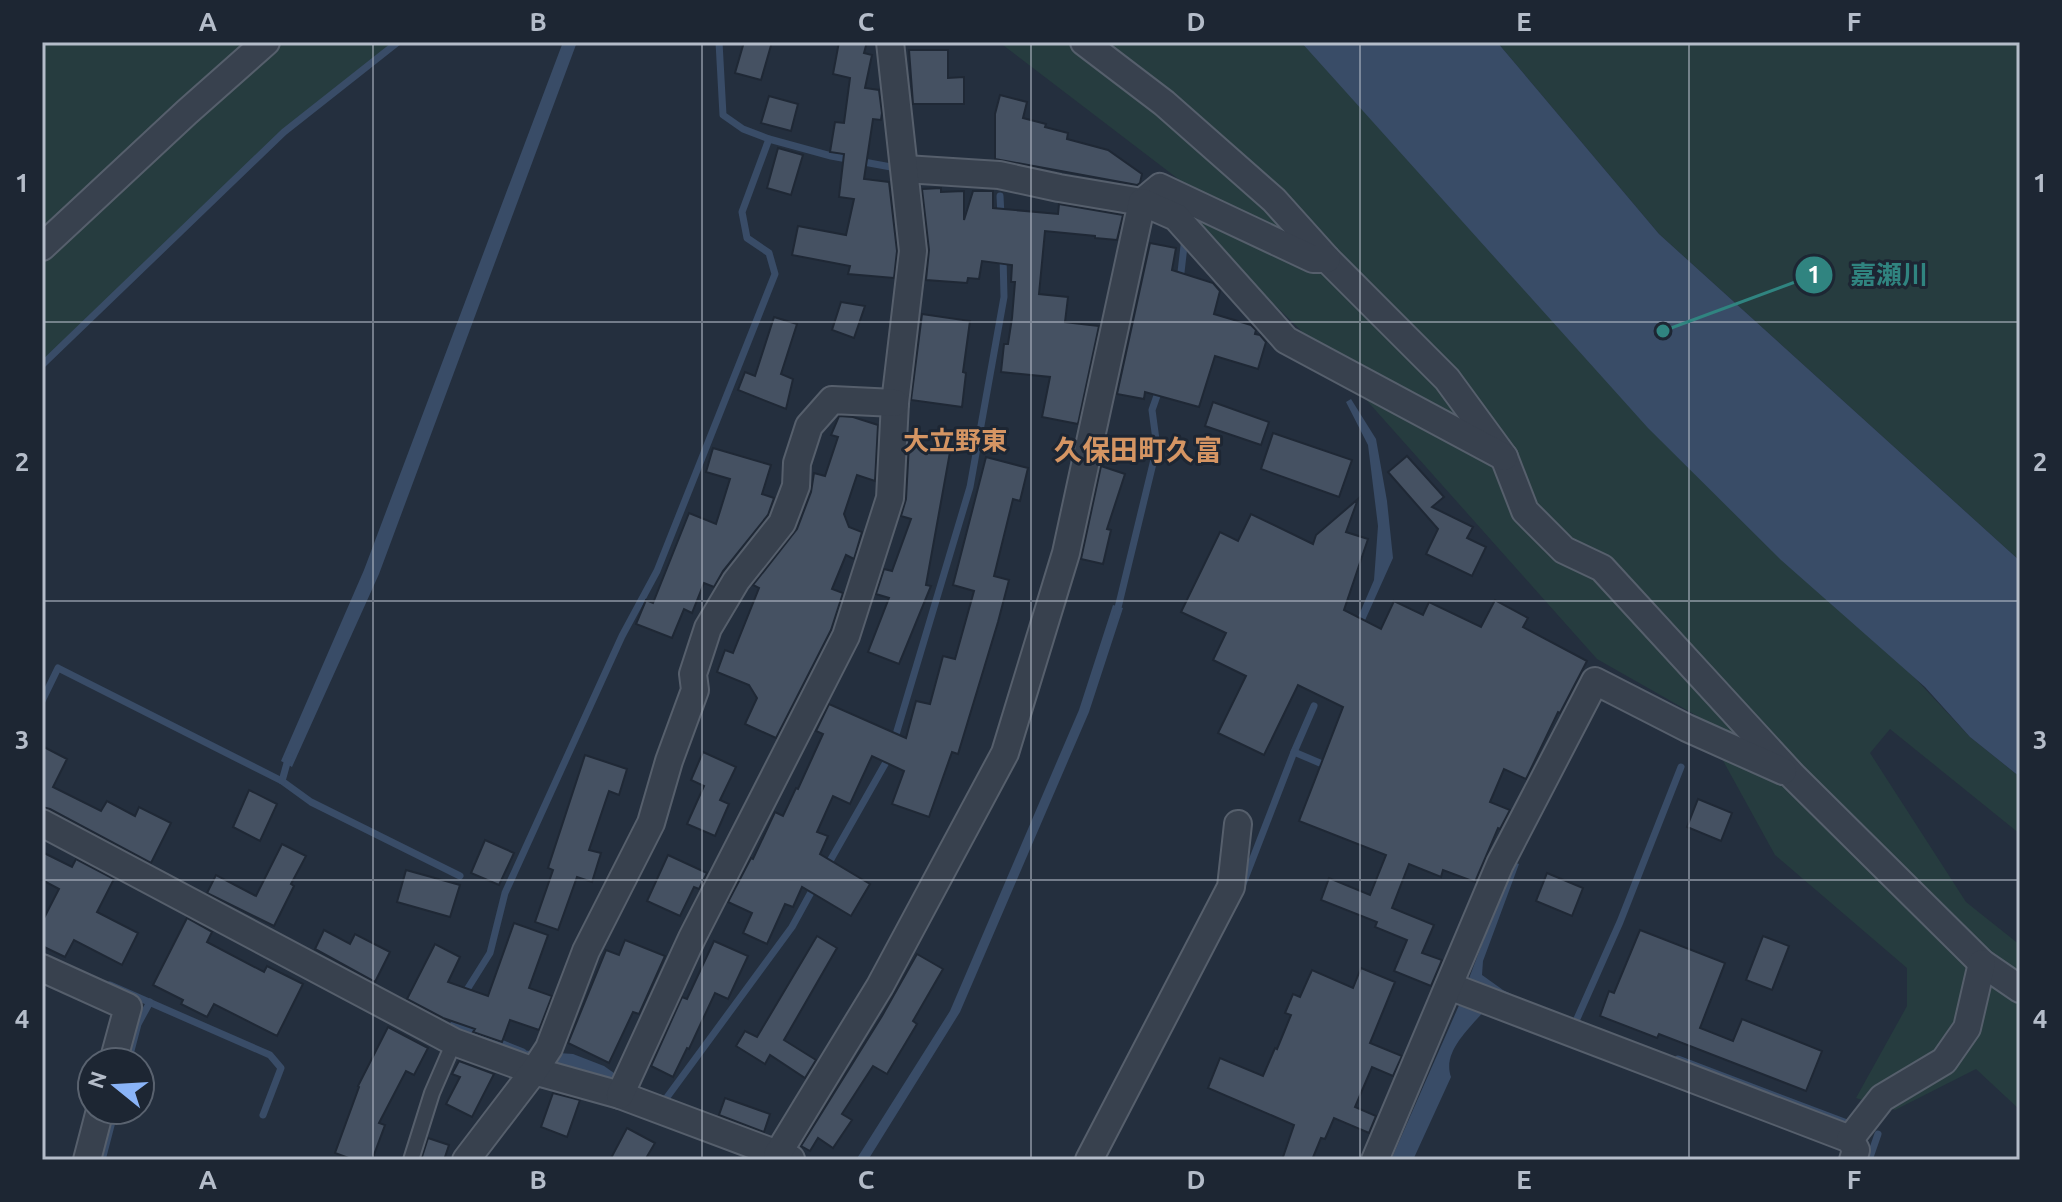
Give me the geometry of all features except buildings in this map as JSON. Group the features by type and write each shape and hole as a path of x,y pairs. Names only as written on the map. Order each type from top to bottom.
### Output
{"street":[{"path":"42,247 266,42"},
{"path":"624,1085 692,938 846,636 890,498 895,403 913,251 890,42"},
{"path":"1084,42 1164,103 1274,200 1327,259 1447,379 1504,457 1525,511 1564,550 1602,568 1793,776 1982,963 2020,989"},
{"path":"905,169 999,175 1142,202 1176,217 1286,340 1504,457"},
{"path":"42,823 454,1042 534,1071 624,1085 786,1158 1005,753 1066,553 1142,202 1160,187 1313,259 1327,259"},
{"path":"466,1160 549,1048 586,951 651,823 695,690 693,674 708,628 736,581 782,523 796,486 797,463 809,426 832,400 895,403"},
{"path":"1375,1160 1463,991 1500,864 1595,681 1687,728 1793,776"},
{"path":"1089,1160 1231,887 1238,824"},
{"path":"1463,991 1852,1150 1882,1098 1944,1061 1967,1028 1982,963"},
{"path":"42,968 128,1007 117,1046"},
{"path":"87,1160 96,1126"}],"lane":[{"path":"411,1160 432,1093 454,1042"}],"green space":[{"path":"42,42 398,42 284,132 42,365"},
{"path":"999,42 1321,42 1970,737 2020,777 2020,834 1890,729 1870,753 1966,902 2020,945 2020,1110 1976,1069 1895,1110 1856,1098 1907,1006 1907,968 1775,855 1699,717 1597,659 1329,358 1189,221 1194,191"},
{"path":"1497,42 2020,42 2020,561 1659,234"}],"water":[{"path":"563,42 577,42 379,574 292,767 281,761 364,570"},
{"path":"1301,42 1497,42 1659,234 2020,561 2020,777 1970,737 1925,687 1781,560 1648,428"},
{"path":"1351,399 1376,439 1393,558 1362,627 1356,622 1374,580 1378,526 1368,445 1346,402"},
{"path":"1113,605 1123,608 1089,712 960,1012 868,1160 856,1160 950,1011 1079,710"},
{"path":"1513,862 1519,864 1483,961 1482,975 1503,990 1541,1009 1468,981"},
{"path":"1460,1003 1484,1011 1454,1050 1449,1068 1451,1077 1413,1160 1391,1160"},
{"path":"517,1050 573,1054 604,1066 641,1092 528,1059"}],"waterway":[{"path":"42,365 284,132 398,42"},
{"path":"719,42 723,115 743,129 769,139 831,156 891,167"},
{"path":"463,996 490,953 505,893 622,636 657,571 775,274 769,253 747,238 742,212 769,139"},
{"path":"1000,196 1001,216"},
{"path":"1180,281 1184,246"},
{"path":"894,741 970,487 1004,297 1003,256"},
{"path":"1116,616 1157,447 1152,410 1160,387"},
{"path":"42,701 58,668 282,781 311,802 460,876"},
{"path":"1294,752 1314,706"},
{"path":"1241,889 1294,752 1327,766"},
{"path":"282,781 289,756"},
{"path":"826,868 889,757"},
{"path":"1576,1021 1620,922 1681,767"},
{"path":"660,1098 665,1100 792,927 815,885"},
{"path":"110,985 270,1055 281,1068 263,1115"},
{"path":"132,1046 138,1024 150,1002"},
{"path":"455,1015 454,1024 523,1052"},
{"path":"1678,1059 1847,1123"},
{"path":"102,1160 111,1126"},
{"path":"1869,1160 1878,1134"}],"place":[{"name":"嘉瀬川","path":"1663,331"}],"district":[{"name":"大立野東","path":"955,440"},
{"name":"久保田町久富","path":"1138,449"}]}
